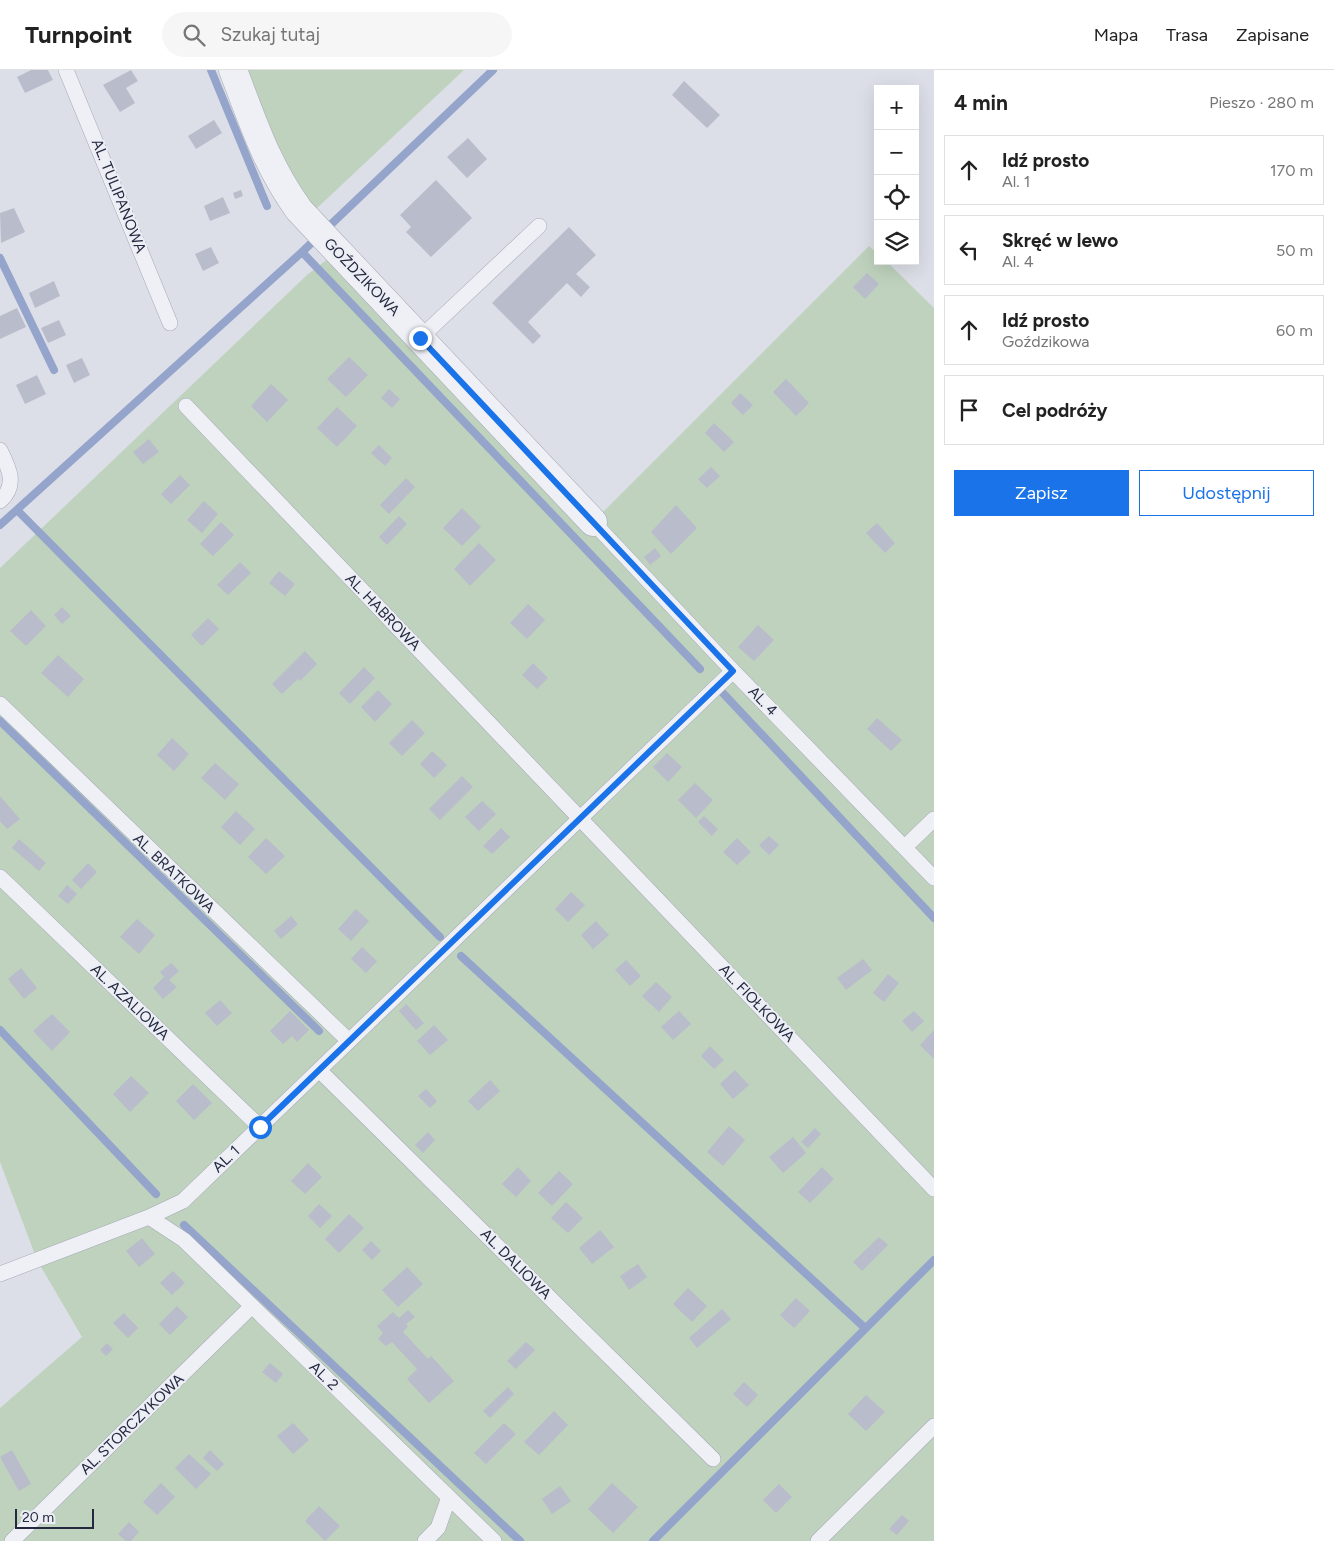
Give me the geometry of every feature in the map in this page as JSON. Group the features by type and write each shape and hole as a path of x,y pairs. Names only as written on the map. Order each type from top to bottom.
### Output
{"street":[{"name":"GOŹDZIKOWA","path":"233,70 266,157 279,182 312,224 333,249 420,338 593,522"}],"lane":[{"name":"AL. TULIPANOWA","path":"66,70 170,323"},
{"path":"420,338 539,226"},
{"name":"AL. HABROWA","path":"186,406 580,818"},
{"path":"0,450 9,467 12,482 7,494 0,500"},
{"name":"AL. 4","path":"593,522 733,671 934,878"},
{"name":"AL. 1","path":"2,1274 149,1218 183,1201 733,671"},
{"name":"AL. BRATKOWA","path":"0,704 349,1041"},
{"name":"AL. FIOŁKOWA","path":"580,818 934,1189"},
{"path":"905,847 934,820"},
{"name":"AL. AZALIOWA","path":"0,877 260,1127"},
{"name":"AL. DALIOWA","path":"319,1070 712,1459"},
{"name":"AL. 2","path":"149,1218 184,1240 494,1541"},
{"name":"AL. STORCZYKOWA","path":"12,1541 252,1306"},
{"path":"818,1541 934,1426"},
{"path":"425,1541 438,1528 449,1497"}],"green space":[{"path":"247,70 464,70 315,210 285,170"},
{"path":"869,246 874,250 874,265 890,265 934,308 934,1541 0,1541 0,1408 82,1337 37,1260 0,1162 0,568 307,275 338,251 593,522"}],"building":[{"path":"31,70 48,70 53,80 25,93 17,77"},
{"path":"131,70 138,81 126,88 135,103 120,112 103,85"},
{"path":"684,81 720,115 707,128 672,95"},
{"path":"214,120 222,133 196,149 188,136"},
{"path":"468,138 487,159 467,178 447,157"},
{"path":"436,180 472,218 431,257 406,232 411,227 400,215"},
{"path":"241,190 243,196 235,199 233,193"},
{"path":"223,197 230,213 210,221 204,206"},
{"path":"14,208 25,232 1,243 0,213"},
{"path":"569,227 596,255 576,274 590,287 581,297 567,283 528,322 541,336 533,344 492,303"},
{"path":"211,247 219,263 203,271 195,254"},
{"path":"867,273 879,284 865,299 853,287"},
{"path":"54,281 60,296 35,308 29,293"},
{"path":"17,308 26,327 0,339 0,316"},
{"path":"59,320 66,335 48,343 41,328"},
{"path":"349,357 368,375 346,397 327,379"},
{"path":"82,358 90,375 74,383 66,365"},
{"path":"37,375 46,394 25,404 16,385"},
{"path":"786,379 809,403 796,416 773,392"},
{"path":"271,384 288,400 267,422 251,406"},
{"path":"389,389 400,399 392,408 381,398"},
{"path":"740,393 753,405 743,415 731,403"},
{"path":"337,407 357,426 337,447 317,428"},
{"path":"714,423 734,442 724,452 705,433"},
{"path":"149,439 159,452 143,464 133,452"},
{"path":"379,445 392,458 385,466 371,453"},
{"path":"711,467 720,476 707,488 698,479"},
{"path":"180,475 190,485 171,504 161,494"},
{"path":"406,478 415,487 389,514 380,505"},
{"path":"204,501 218,514 202,533 187,520"},
{"path":"676,505 697,528 671,554 651,532"},
{"path":"462,508 481,527 462,546 443,528"},
{"path":"399,516 407,524 387,545 379,537"},
{"path":"221,522 234,535 213,556 200,544"},
{"path":"877,523 895,543 885,553 866,533"},
{"path":"479,543 496,560 470,586 454,569"},
{"path":"655,548 661,556 650,565 644,557"},
{"path":"240,562 251,573 228,595 217,585"},
{"path":"279,571 295,584 285,596 269,583"},
{"path":"528,604 545,620 527,639 510,623"},
{"path":"62,607 71,616 62,624 54,615"},
{"path":"31,610 46,626 26,646 10,631"},
{"path":"208,618 219,629 202,646 191,635"},
{"path":"758,625 774,640 754,661 738,647"},
{"path":"305,651 317,664 300,681 298,679 282,694 272,684"},
{"path":"58,655 84,679 68,697 41,673"},
{"path":"533,663 548,678 537,689 522,675"},
{"path":"364,667 375,678 350,704 339,693"},
{"path":"378,690 392,704 375,722 361,707"},
{"path":"877,718 902,740 891,751 867,729"},
{"path":"412,720 425,733 402,756 389,743"},
{"path":"172,738 189,754 174,771 157,755"},
{"path":"432,751 447,765 434,778 420,764"},
{"path":"667,753 682,767 668,782 653,767"},
{"path":"215,763 239,784 225,800 201,778"},
{"path":"462,776 473,787 440,820 429,809"},
{"path":"695,783 713,800 696,818 678,800"},
{"path":"0,796 20,819 7,829 0,821"},
{"path":"482,801 496,814 479,831 465,817"},
{"path":"236,811 255,829 240,845 221,827"},
{"path":"704,816 718,829 712,836 698,822"},
{"path":"501,828 510,837 492,854 483,846"},
{"path":"769,836 779,845 769,855 759,845"},
{"path":"266,838 285,856 266,874 248,857"},
{"path":"737,838 751,852 737,865 723,852"},
{"path":"19,839 46,863 39,871 12,848"},
{"path":"88,863 97,872 81,889 72,880"},
{"path":"67,885 77,894 68,904 58,896"},
{"path":"571,892 585,905 568,922 555,909"},
{"path":"356,909 369,921 351,941 338,929"},
{"path":"291,916 298,924 281,939 274,931"},
{"path":"137,919 155,935 139,954 120,937"},
{"path":"596,921 609,935 593,949 581,935"},
{"path":"362,947 377,961 366,973 351,959"},
{"path":"863,959 872,970 846,990 837,978"},
{"path":"626,960 641,976 630,986 615,970"},
{"path":"171,963 179,971 169,980 177,987 163,999 153,988 164,977 160,972"},
{"path":"21,968 37,988 24,999 8,979"},
{"path":"888,974 899,983 884,1002 873,993"},
{"path":"656,982 672,997 659,1012 642,996"},
{"path":"220,1000 232,1013 217,1026 205,1013"},
{"path":"406,1004 424,1023 416,1030 399,1011"},
{"path":"290,1011 309,1030 297,1042 292,1036 283,1044 270,1031"},
{"path":"679,1011 691,1024 673,1040 661,1027"},
{"path":"914,1011 924,1021 912,1032 902,1021"},
{"path":"52,1014 70,1032 52,1051 33,1031"},
{"path":"434,1025 448,1040 430,1055 417,1041"},
{"path":"934,1030 934,1059 920,1045"},
{"path":"710,1046 724,1060 714,1069 701,1056"},
{"path":"735,1070 749,1085 733,1099 720,1084"},
{"path":"131,1076 149,1093 130,1112 113,1094"},
{"path":"490,1080 500,1091 478,1111 468,1101"},
{"path":"193,1084 212,1103 194,1120 176,1101"},
{"path":"426,1089 437,1101 430,1108 418,1096"},
{"path":"729,1126 745,1140 723,1166 707,1152"},
{"path":"815,1128 821,1134 808,1148 801,1142"},
{"path":"428,1132 435,1140 423,1153 415,1145"},
{"path":"793,1137 806,1153 783,1173 769,1157"},
{"path":"308,1163 322,1177 305,1194 291,1181"},
{"path":"518,1167 531,1181 516,1197 502,1184"},
{"path":"822,1167 834,1179 810,1203 798,1192"},
{"path":"559,1171 573,1184 552,1206 538,1193"},
{"path":"566,1202 583,1218 568,1233 551,1218"},
{"path":"319,1204 332,1216 320,1228 308,1216"},
{"path":"349,1214 364,1228 339,1253 325,1239"},
{"path":"600,1230 614,1247 592,1264 579,1248"},
{"path":"879,1237 888,1245 862,1271 853,1262"},
{"path":"142,1238 155,1254 139,1267 126,1251"},
{"path":"371,1241 381,1251 372,1260 362,1250"},
{"path":"638,1264 647,1277 629,1290 620,1276"},
{"path":"407,1267 423,1284 398,1307 382,1290"},
{"path":"173,1271 185,1283 172,1295 160,1283"},
{"path":"688,1288 707,1306 692,1322 673,1304"},
{"path":"796,1298 810,1311 794,1328 780,1315"},
{"path":"177,1306 188,1317 170,1335 159,1324"},
{"path":"722,1309 731,1319 697,1348 689,1338"},
{"path":"408,1310 415,1317 406,1324 408,1326 403,1332 428,1359 431,1356 454,1381 429,1403 407,1379 417,1369 392,1342 386,1346 378,1339 383,1333 377,1326 393,1312 399,1318"},
{"path":"124,1313 138,1328 128,1338 113,1323"},
{"path":"526,1342 535,1350 516,1369 507,1361"},
{"path":"107,1343 113,1349 106,1356 100,1350"},
{"path":"270,1363 283,1374 276,1383 262,1372"},
{"path":"744,1382 758,1395 747,1407 733,1394"},
{"path":"508,1387 514,1394 490,1418 483,1411"},
{"path":"866,1395 885,1412 866,1431 848,1414"},
{"path":"554,1411 568,1425 539,1455 524,1442"},
{"path":"293,1423 309,1440 293,1454 277,1436"},
{"path":"504,1423 516,1434 486,1464 474,1453"},
{"path":"12,1450 31,1484 19,1491 0,1457"},
{"path":"210,1450 224,1464 217,1471 203,1458"},
{"path":"189,1454 211,1474 196,1489 175,1468"},
{"path":"161,1483 175,1497 157,1515 143,1502"},
{"path":"612,1483 638,1507 613,1533 588,1509"},
{"path":"779,1484 792,1497 776,1513 763,1500"},
{"path":"560,1486 571,1501 552,1514 542,1499"},
{"path":"319,1506 340,1526 325,1541 305,1521"},
{"path":"902,1515 909,1521 897,1535 889,1529"},
{"path":"129,1522 139,1532 131,1541 126,1541 118,1534"}],"waterway":[{"path":"211,70 267,206"},
{"path":"0,525 302,252 493,70"},
{"path":"302,252 700,669"},
{"path":"0,258 54,370"},
{"path":"17,510 440,937"},
{"path":"721,691 934,918"},
{"path":"0,721 319,1031"},
{"path":"461,956 865,1328"},
{"path":"0,1030 156,1194"},
{"path":"184,1225 520,1541"},
{"path":"653,1541 934,1260"}],"route":[{"path":"260,1127 733,671 420,338"}]}
